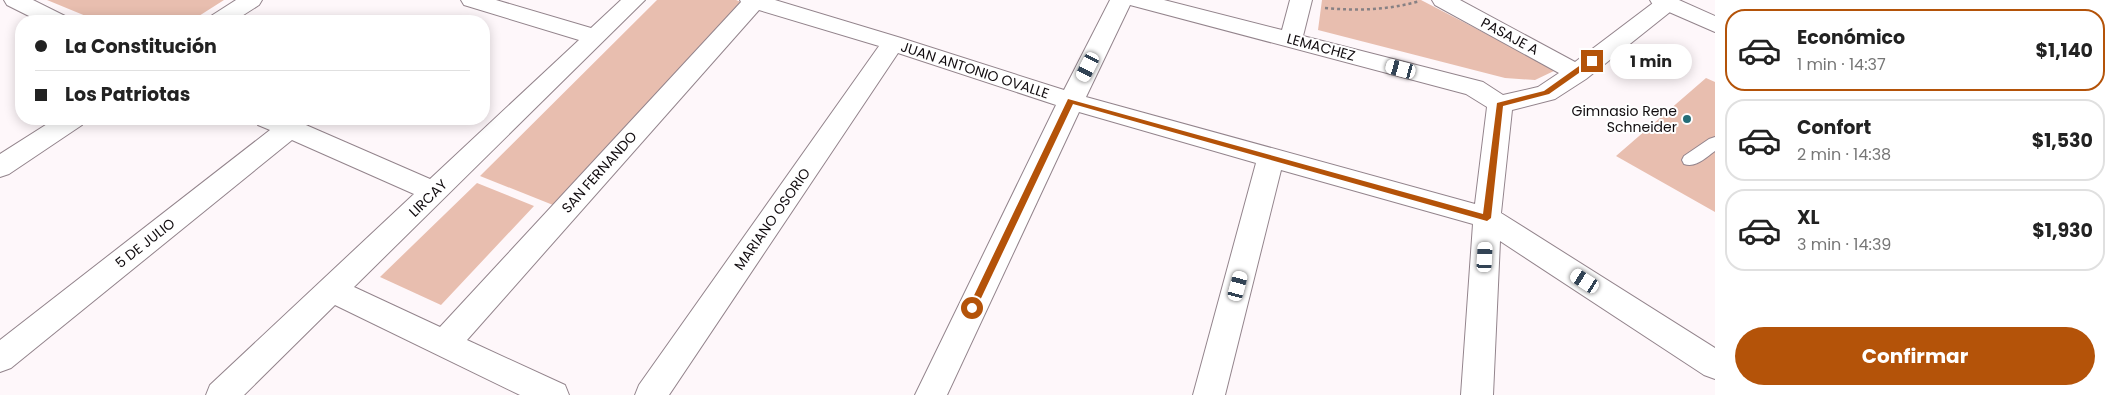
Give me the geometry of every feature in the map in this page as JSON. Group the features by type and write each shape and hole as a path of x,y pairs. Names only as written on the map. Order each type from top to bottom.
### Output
{"street":[{"path":"0,4 7,0"},
{"path":"15,0 45,15"},
{"path":"228,15 251,0"},
{"path":"472,0 595,37"},
{"name":"LIRCAY","path":"222,395 634,0"},
{"name":"JUAN ANTONIO OVALLE","path":"753,0 893,43 1070,101 1487,218 1715,365"},
{"name":"SAN FERNANDO","path":"445,343 753,0"},
{"path":"931,395 1070,101 1121,0"},
{"name":"LEMACHEZ","path":"1138,0 1474,88 1500,104"},
{"name":"PASAJE A","path":"1443,0 1577,73"},
{"path":"1477,395 1487,218 1500,104 1546,93 1577,73 1664,2 1715,25"},
{"path":"1291,39 1300,3"},
{"name":"MARIANO OSORIO","path":"650,395 893,43"},
{"path":"0,167 64,125"},
{"name":"5 DE JULIO","path":"0,358 278,125"},
{"path":"281,125 435,192"},
{"path":"1209,395 1272,158"},
{"path":"332,290 553,395"}],"lane":[{"path":"1690,160 1715,142"}],"path":[{"path":"1300,3 1360,12 1391,10 1423,0"}],"shaded area":[{"path":"47,0 224,0 200,15 83,15"},
{"path":"657,0 736,0 744,3 553,205 480,176"},
{"path":"1322,0 1421,0 1556,70 1535,80 1505,78 1318,30"},
{"name":"Gimnasio Rene Schneider","path":"1706,78 1715,82 1715,212 1616,156"},
{"path":"477,183 534,206 441,305 380,277"}],"place":[{"name":"Gimnasio Rene Schneider","path":"1687,119"}],"route":[{"path":"972,308 1070,101 1487,218 1500,104 1546,93 1592,61"}]}
